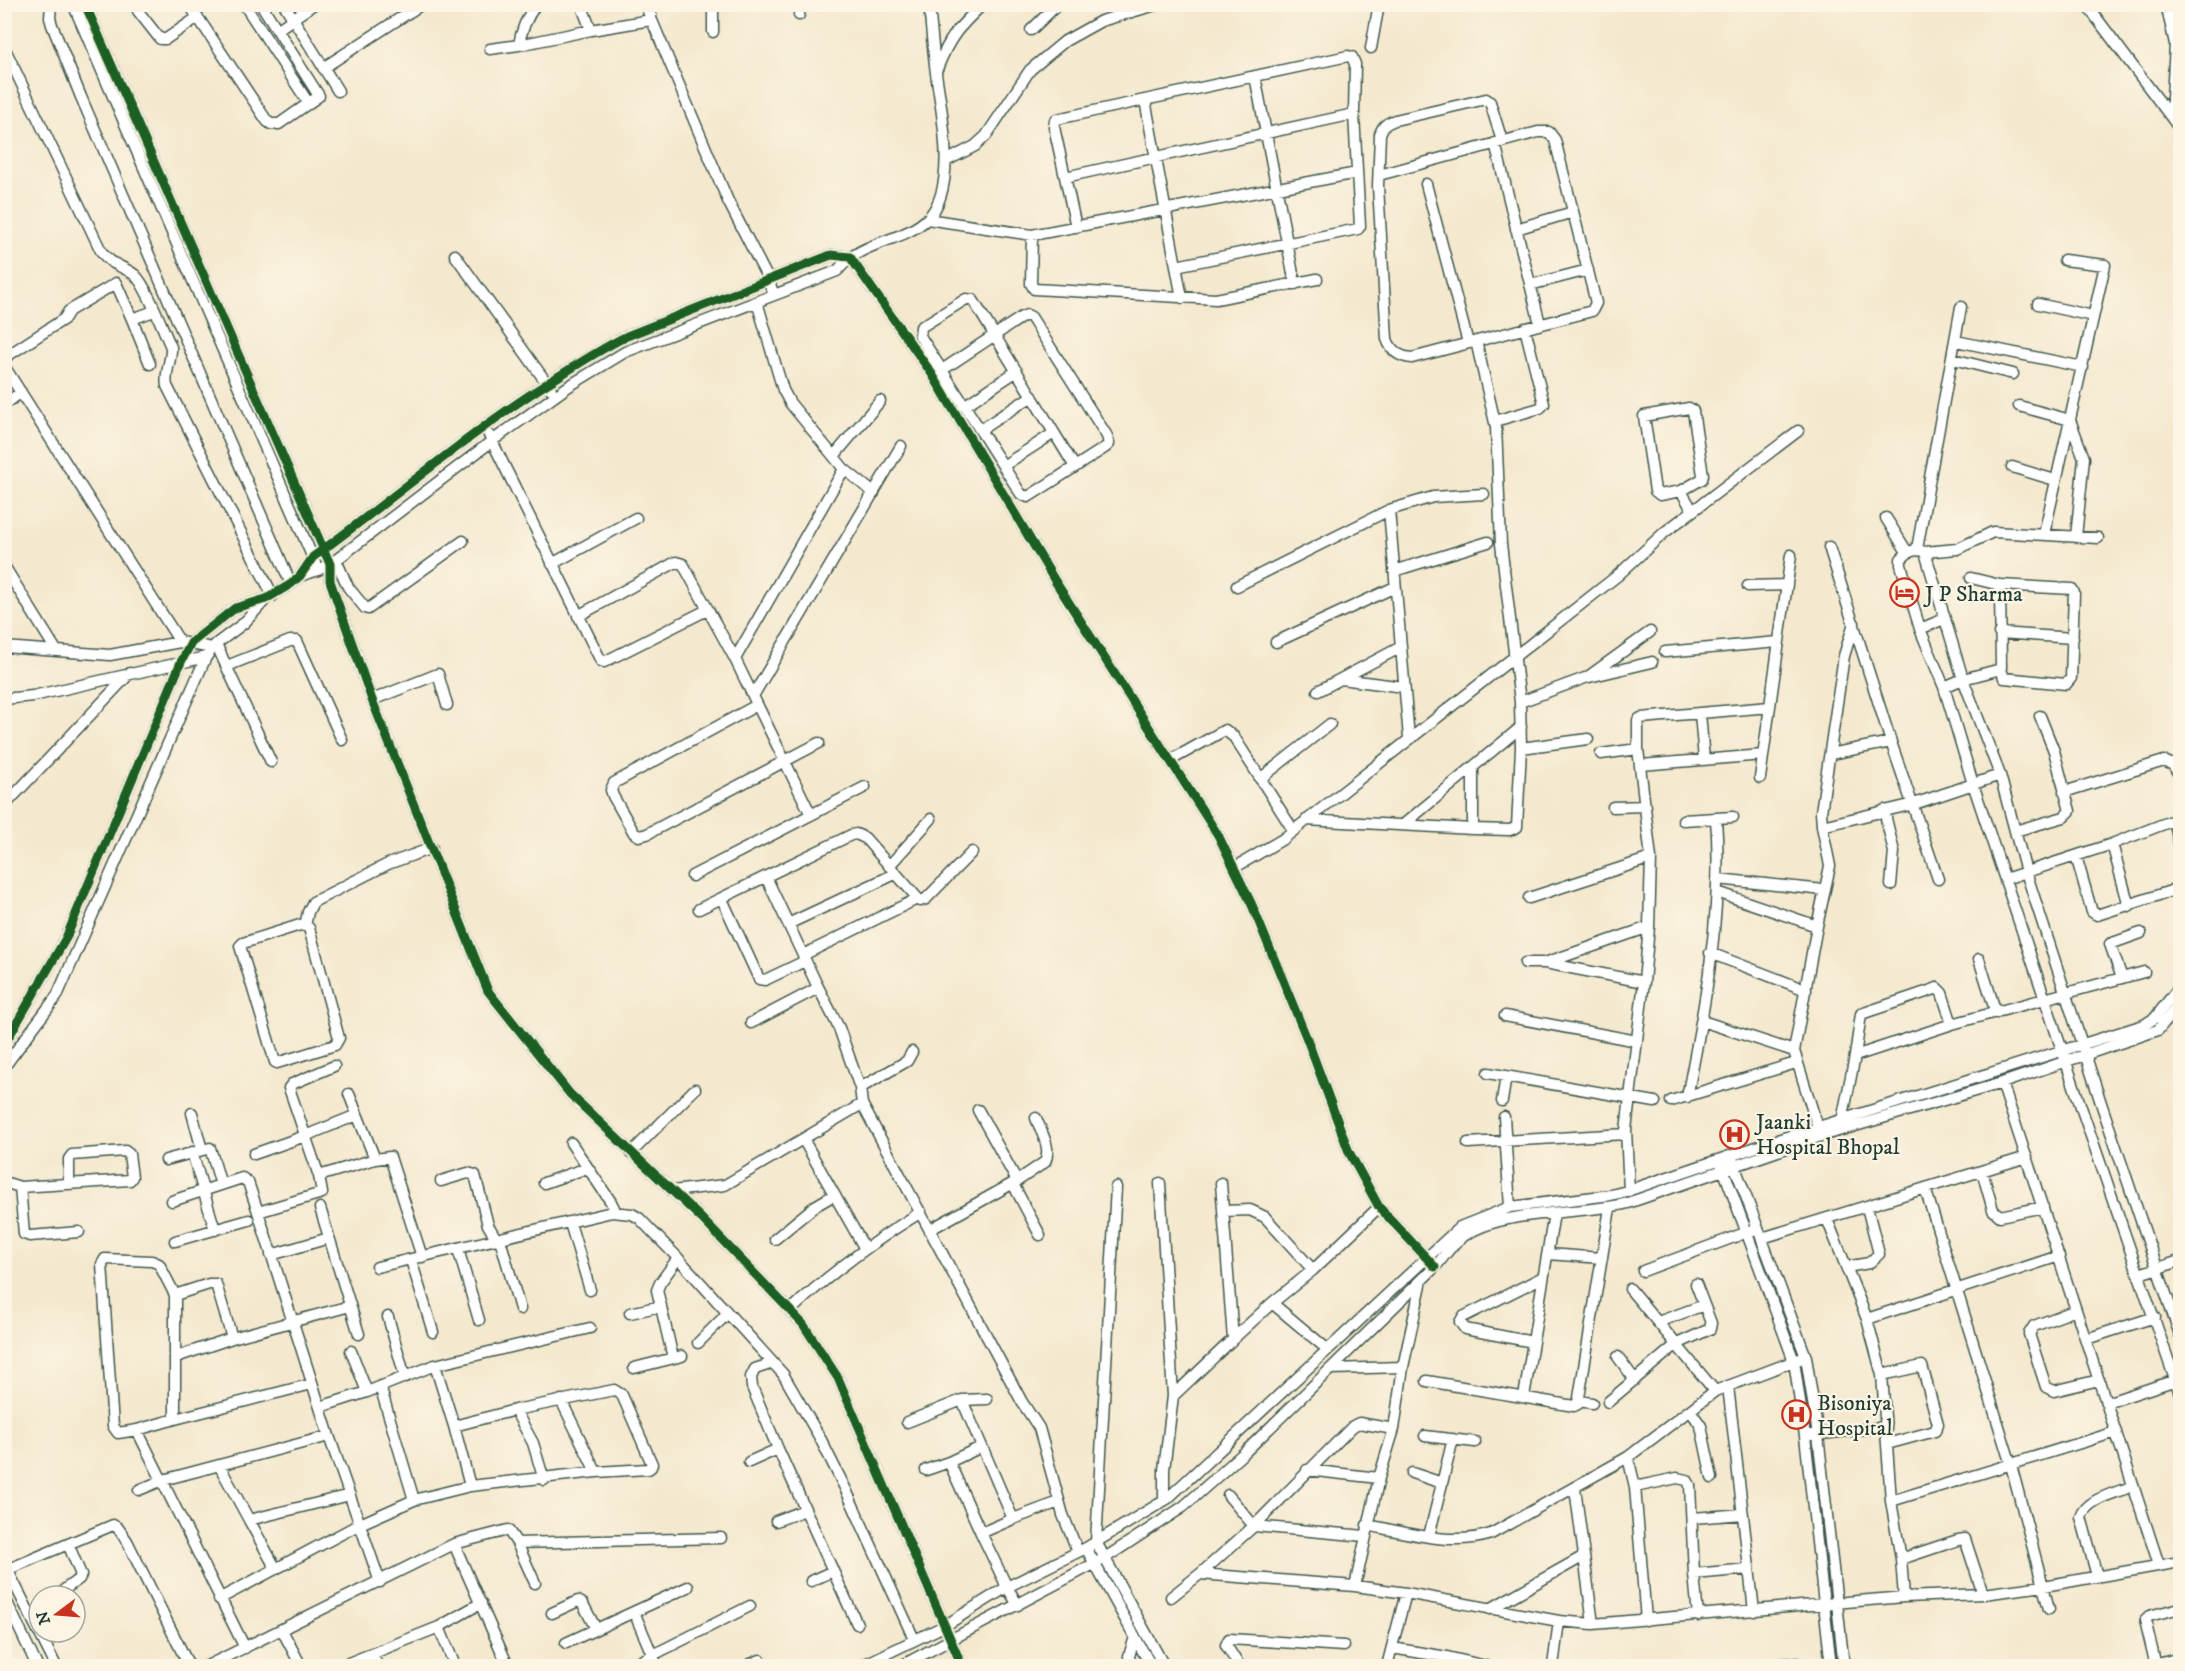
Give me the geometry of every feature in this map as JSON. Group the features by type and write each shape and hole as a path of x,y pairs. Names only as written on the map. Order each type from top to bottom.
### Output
{"street":[{"path":"51,4 50,18 60,46 291,584"},
{"path":"73,4 249,406 318,570 330,581 427,850 488,991 570,1094 702,1219 802,1324 838,1378 946,1624 962,1666"},
{"path":"85,4 324,548 348,587 364,608 368,609 463,541"},
{"path":"138,4 138,11 160,39 166,39 198,17"},
{"path":"189,4 271,124 279,124 318,98 318,93 261,4"},
{"path":"244,4 309,104"},
{"path":"277,30 314,4"},
{"path":"323,68 422,4"},
{"path":"519,45 521,32 536,4"},
{"path":"581,4 591,30"},
{"path":"645,4 728,201 774,295"},
{"path":"651,4 651,20"},
{"path":"713,4 713,32"},
{"path":"300,576 333,562 492,441 556,396 625,352 837,271 850,257 906,232 927,219 939,197 946,161 929,4"},
{"path":"936,73 947,44 955,32 983,4"},
{"path":"1031,30 1058,4"},
{"path":"946,161 975,146 986,136 1030,70 1065,41 1101,21 1159,4"},
{"path":"1371,48 1379,4"},
{"path":"2086,4 2180,131"},
{"path":"2166,4 2175,44 2171,117"},
{"path":"268,16 284,5 338,91"},
{"path":"490,50 651,20"},
{"path":"4,47 101,250 110,262 135,276 156,314 171,347 171,356 166,371 167,386 270,597"},
{"path":"1076,226 1054,127 1055,120 1348,56 1352,57 1355,64 1354,114 1360,226 1358,229 1176,266"},
{"path":"1255,76 1295,284"},
{"path":"1378,176 1498,142 1538,132 1549,132 1555,140 1596,303 1595,308 1592,311 1412,358 1398,355 1389,346 1387,339 1378,176 1382,128 1385,124 1486,99 1490,102 1498,142 1516,229 1540,324"},
{"path":"1145,100 1182,298"},
{"path":"1065,177 1354,114"},
{"path":"927,219 1032,235 1357,173"},
{"path":"1306,820 1473,829 1510,830 1517,827 1521,748 1520,702 1501,544 1495,421 1426,184"},
{"path":"1516,229 1573,212"},
{"path":"1032,235 1030,284 1034,289 1216,299 1317,279"},
{"path":"455,255 556,396"},
{"path":"4,699 33,696 181,662 211,650 244,623 270,597 300,576 313,557 324,548 485,426 547,384 620,340 831,255 850,257 932,374 1055,581 1218,835 1252,905 1286,987 1349,1152 1379,1206 1435,1267"},
{"path":"2044,534 2105,265 2064,260"},
{"path":"1530,285 1588,270"},
{"path":"4,358 64,319 69,311 116,284 150,364"},
{"path":"942,370 995,334 1022,317 1031,316 1107,436 1108,444 1106,447 1075,467 1026,497 1021,494 920,336 921,327 969,299 973,300 995,334 1075,467"},
{"path":"757,302 783,390 790,404 844,469 874,493"},
{"path":"2038,304 2094,316"},
{"path":"1916,551 1961,307"},
{"path":"132,320 174,309"},
{"path":"1495,421 1540,408 1544,404 1525,328"},
{"path":"1956,341 2082,367"},
{"path":"1953,359 2013,374"},
{"path":"4,366 186,643"},
{"path":"964,405 1017,371"},
{"path":"4,405 21,392"},
{"path":"980,430 1032,396"},
{"path":"834,456 880,401"},
{"path":"2019,406 2070,420"},
{"path":"1689,408 1693,411 1703,475 1702,479 1681,491 1660,495 1654,491 1643,420 1646,416 1689,408"},
{"path":"961,423 971,416"},
{"path":"2070,420 2084,458 2076,537"},
{"path":"485,426 598,658 604,662 708,610"},
{"path":"1234,868 1283,839 1408,738 1617,576 1665,532 1798,431"},
{"path":"1003,466 1054,433"},
{"path":"819,743 643,836 634,833 613,796 611,786 614,783 755,700 901,446"},
{"path":"2012,468 2055,480"},
{"path":"735,659 844,469"},
{"path":"1681,491 1693,510"},
{"path":"1238,586 1389,510 1432,497 1484,494"},
{"path":"1389,510 1408,738"},
{"path":"552,564 636,518"},
{"path":"1886,518 1916,551 1944,619 1963,679 2000,775 2026,872 2181,1335"},
{"path":"2098,538 1993,532 1957,549 1916,551 1901,559 1901,565 1920,629 1944,687 1973,784 2181,1394"},
{"path":"1394,571 1488,542"},
{"path":"1829,547 1891,742 1938,879"},
{"path":"1760,778 1791,555"},
{"path":"330,581 333,562"},
{"path":"578,616 676,562 683,564 735,659 811,815"},
{"path":"4,566 56,650"},
{"path":"1971,578 2000,585 2072,589 2074,593 2071,678 2066,684 2004,678 2001,669 1999,633 2000,585"},
{"path":"1748,586 1787,585"},
{"path":"1276,642 1395,587"},
{"path":"4,1046 66,938 181,662 186,643 235,608 270,597"},
{"path":"1920,629 1944,619"},
{"path":"1818,1128 1794,1051 1830,866 1821,812 1844,656 1854,623"},
{"path":"1585,678 1650,632"},
{"path":"1999,633 2073,638"},
{"path":"227,666 290,641 297,641 342,740"},
{"path":"1665,652 1778,642"},
{"path":"4,647 110,655 186,643 211,650 227,666 272,762"},
{"path":"1318,691 1401,647"},
{"path":"4,1067 57,996 211,650"},
{"path":"1520,702 1585,678 1652,662"},
{"path":"1944,687 1963,679 2001,669"},
{"path":"4,806 130,672"},
{"path":"372,700 438,674 447,705"},
{"path":"1341,679 1404,687"},
{"path":"1629,1191 1626,1134 1649,927 1651,858 1638,749 1639,718 1770,707"},
{"path":"1700,713 1704,760"},
{"path":"2015,831 2064,817 2070,811 2054,751 2040,716"},
{"path":"1260,779 1330,724"},
{"path":"1403,825 1521,727"},
{"path":"1171,760 1225,730 1234,737 1293,830"},
{"path":"1521,748 1588,739"},
{"path":"1830,754 1891,742"},
{"path":"1601,754 1638,749"},
{"path":"1641,765 1763,755"},
{"path":"2064,792 2164,761 2173,765 2181,776"},
{"path":"1473,767 1473,829"},
{"path":"1822,826 1914,804 2000,775"},
{"path":"692,876 865,787"},
{"path":"1613,807 1646,806"},
{"path":"2005,879 2112,844 2174,820 2181,809"},
{"path":"1884,810 1894,852 1891,885"},
{"path":"1683,820 1733,817"},
{"path":"1687,1097 1702,1021 1717,892 1716,818"},
{"path":"788,924 892,870 931,819"},
{"path":"2174,820 2181,848"},
{"path":"699,909 856,834 864,838 917,899 923,901 972,852"},
{"path":"2112,844 2128,906"},
{"path":"305,926 313,902 388,864 427,850"},
{"path":"2076,855 2092,912 2095,915 2171,891 2181,884"},
{"path":"1529,898 1651,858"},
{"path":"766,877 839,1028 860,1088 862,1104 1022,1402 1039,1428 1059,1502 1082,1550 1093,1563 1151,1666"},
{"path":"1718,879 1824,890"},
{"path":"1717,892 1817,926"},
{"path":"722,899 759,980 765,980 917,899"},
{"path":"300,925 305,926 309,928 339,1038 335,1045 277,1064 271,1051 240,946 243,943 300,925"},
{"path":"1545,963 1649,927"},
{"path":"2122,978 2110,944 2141,933"},
{"path":"1710,953 1806,990"},
{"path":"1979,959 1996,1013"},
{"path":"1525,963 1545,963 1644,982"},
{"path":"1855,1056 1952,1024 2144,972"},
{"path":"2084,1049 2149,1023 2181,986"},
{"path":"751,1023 818,987"},
{"path":"1842,1121 1861,1014 1935,989 1940,990 1952,1024"},
{"path":"901,1666 1105,1558 1183,1507 1246,1451 1331,1369 1435,1267 1456,1243 1485,1226 1511,1218 1610,1208 1818,1128 2084,1049 2158,1030 2181,1003"},
{"path":"1505,1016 1637,1041"},
{"path":"1702,1021 1794,1051"},
{"path":"860,1088 907,1061 912,1052"},
{"path":"861,1666 946,1624 1007,1587 1082,1550 1164,1501 1460,1227 1510,1207 1611,1196 1629,1191 2002,1083 2064,1055"},
{"path":"1671,1101 1796,1063"},
{"path":"258,1212 320,1194 322,1190 318,1176 289,1092 290,1086 334,1066"},
{"path":"1488,1073 1655,1102"},
{"path":"1502,1101 1506,1076"},
{"path":"2002,1083 2158,1565"},
{"path":"632,1153 695,1089"},
{"path":"349,1094 375,1159"},
{"path":"672,1191 725,1185 862,1104"},
{"path":"978,1110 1040,1235"},
{"path":"192,1113 203,1191 215,1230"},
{"path":"254,1154 357,1115"},
{"path":"1504,1117 1510,1207"},
{"path":"931,1229 1015,1183 1041,1166 1048,1157 1047,1144 1036,1118"},
{"path":"1468,1143 1626,1134"},
{"path":"803,1139 865,1249"},
{"path":"571,1143 611,1202 614,1208 612,1212"},
{"path":"166,1160 211,1149 221,1185"},
{"path":"4,1182 20,1187 69,1184 131,1180 129,1154 125,1151 72,1155 69,1159 69,1184"},
{"path":"318,1176 387,1156 392,1160 433,1332"},
{"path":"1643,1271 1747,1232 1760,1233 1827,1219 2027,1157"},
{"path":"1727,1162 1747,1232 1794,1360 1831,1666"},
{"path":"1727,1162 1760,1233 1806,1357 1818,1435 1844,1666"},
{"path":"544,1183 587,1168"},
{"path":"1982,1171 1993,1210 2000,1216 2043,1207"},
{"path":"441,1181 468,1173 475,1175 488,1225 498,1240 520,1309"},
{"path":"172,1201 242,1178 246,1179 329,1436 380,1582"},
{"path":"1160,1183 1173,1396 1164,1470 1164,1501"},
{"path":"1221,1183 1233,1339"},
{"path":"20,1187 24,1234 30,1236 79,1232"},
{"path":"1116,1187 1096,1542 1164,1666"},
{"path":"1925,1188 2011,1465 2049,1609"},
{"path":"775,1239 815,1206 834,1195"},
{"path":"1173,1396 1272,1303 1313,1270 1379,1206"},
{"path":"1846,1267 1869,1263 1879,1254 1867,1207"},
{"path":"320,1208 359,1334"},
{"path":"1426,1381 1574,1406 1578,1404 1610,1208"},
{"path":"1224,1210 1250,1210 1265,1217 1313,1270"},
{"path":"376,1268 612,1212 636,1215 787,1379 820,1438 860,1519 914,1639"},
{"path":"790,1311 818,1285 865,1249 921,1212"},
{"path":"1524,1397 1554,1213"},
{"path":"1827,1219 1868,1319 1882,1375 1892,1501 1901,1558 1904,1597"},
{"path":"175,1241 249,1220"},
{"path":"570,1223 590,1290"},
{"path":"272,1254 329,1238"},
{"path":"458,1249 479,1320"},
{"path":"1548,1254 1602,1258"},
{"path":"1868,1319 2059,1256"},
{"path":"634,1368 677,1357 661,1306 658,1286 678,1258"},
{"path":"175,1419 175,1295 159,1264 152,1261 105,1259 102,1264 113,1426 118,1432 137,1430 312,1384"},
{"path":"2139,1274 2181,1261"},
{"path":"1533,1342 1465,1329 1461,1325 1461,1319 1543,1277"},
{"path":"1355,1586 1379,1478 1394,1428 1403,1368 1422,1280"},
{"path":"175,1295 216,1284 232,1338"},
{"path":"1608,1402 1677,1344 1710,1329 1712,1323 1696,1284"},
{"path":"1630,1289 1715,1392"},
{"path":"1272,1303 1327,1349"},
{"path":"1659,1322 1704,1305"},
{"path":"176,1357 232,1338 350,1306"},
{"path":"630,1313 661,1306"},
{"path":"2076,1310 2034,1326 2029,1334 2042,1376 2046,1387 2054,1391 2099,1380"},
{"path":"698,1343 728,1313"},
{"path":"388,1317 405,1377"},
{"path":"2086,1339 2155,1317"},
{"path":"320,1407 367,1392 435,1365 590,1328"},
{"path":"351,1351 367,1392"},
{"path":"1618,1357 1635,1380"},
{"path":"1228,1495 1254,1526 1366,1531 1465,1539 1484,1536 1505,1527 1628,1457 1715,1392 1806,1357"},
{"path":"773,1363 756,1369 751,1382 778,1449 856,1624"},
{"path":"435,1365 470,1486"},
{"path":"1882,1375 1922,1366 1938,1424 1935,1431 1887,1444"},
{"path":"1331,1369 1403,1368"},
{"path":"2106,1403 2176,1380"},
{"path":"380,1386 414,1500"},
{"path":"1728,1386 1754,1611"},
{"path":"219,1599 360,1524 414,1500 470,1486 544,1480 596,1472 648,1470 652,1464 622,1395 614,1390 515,1410 454,1426"},
{"path":"907,1422 962,1400 987,1399"},
{"path":"561,1400 596,1472"},
{"path":"962,1400 1012,1519"},
{"path":"1578,1401 1592,1403"},
{"path":"515,1410 533,1443 544,1480"},
{"path":"1690,1410 1701,1426 1712,1478"},
{"path":"1171,1597 1254,1526 1353,1426 1359,1424 1394,1428"},
{"path":"1805,1436 1886,1427"},
{"path":"137,1430 244,1648"},
{"path":"1892,1501 2116,1432"},
{"path":"139,1490 163,1480 329,1436"},
{"path":"1425,1436 1475,1442"},
{"path":"1429,1536 1453,1439"},
{"path":"926,1470 981,1447"},
{"path":"749,1462 778,1449"},
{"path":"1628,1457 1635,1487 1646,1620"},
{"path":"949,1462 1007,1587 1018,1605"},
{"path":"219,1465 276,1569"},
{"path":"1308,1470 1379,1478"},
{"path":"1412,1473 1442,1483"},
{"path":"1635,1487 1677,1478 1687,1480 1690,1485 1698,1616"},
{"path":"2097,1576 2081,1517 2084,1509 2091,1503 2133,1486"},
{"path":"1575,1488 1593,1624"},
{"path":"249,1520 350,1495"},
{"path":"981,1533 1059,1502"},
{"path":"776,1521 805,1510"},
{"path":"1692,1518 1743,1514"},
{"path":"56,1666 6,1568 69,1546 113,1525 118,1528 189,1666"},
{"path":"207,1666 454,1544 508,1530 535,1583"},
{"path":"516,1543 721,1538"},
{"path":"1901,1558 1965,1539 1983,1594"},
{"path":"454,1544 508,1666"},
{"path":"69,1546 81,1575 72,1584"},
{"path":"1490,1609 1584,1556"},
{"path":"1200,1574 1355,1586 1559,1621 1593,1624 1904,1597 1983,1594 2044,1586 2181,1562"},
{"path":"1694,1574 1749,1569"},
{"path":"811,1581 833,1571"},
{"path":"566,1643 688,1587"},
{"path":"1387,1666 1406,1593"},
{"path":"5,1600 37,1666"},
{"path":"552,1613 578,1601 583,1604 596,1629"},
{"path":"341,1666 439,1627 481,1603"},
{"path":"631,1666 655,1661 750,1606"},
{"path":"2181,1608 2149,1616 2145,1620 2154,1666 2181,1658"},
{"path":"634,1612 655,1661"},
{"path":"1553,1666 1559,1621"},
{"path":"439,1627 455,1666"},
{"path":"282,1630 301,1666"},
{"path":"1130,1666 1129,1656 1135,1637"},
{"path":"1239,1666 1226,1645 1229,1639 1344,1646"},
{"path":"1392,1648 1447,1662 1486,1666"},
{"path":"372,1655 378,1666"},
{"path":"746,1666 760,1660"},
{"path":"1758,1666 1796,1664 1803,1666"}],"cycle path":[{"path":"85,4 330,564 330,581 372,700 488,991 570,1094 702,1219 803,1324 838,1378 962,1666"},
{"path":"4,1045 66,938 191,643 235,608 266,599 291,584 300,576 313,557 458,446 518,403 597,352 627,336 831,255 850,257 932,374 1055,581 1218,835 1252,905 1307,1039 1349,1152 1379,1207 1435,1267"}],"place":[{"name":"J P Sharma","path":"1904,593"},
{"name":"Jaanki Hospital Bhopal","path":"1735,1134"},
{"name":"Bisoniya Hospital","path":"1796,1415"}]}
